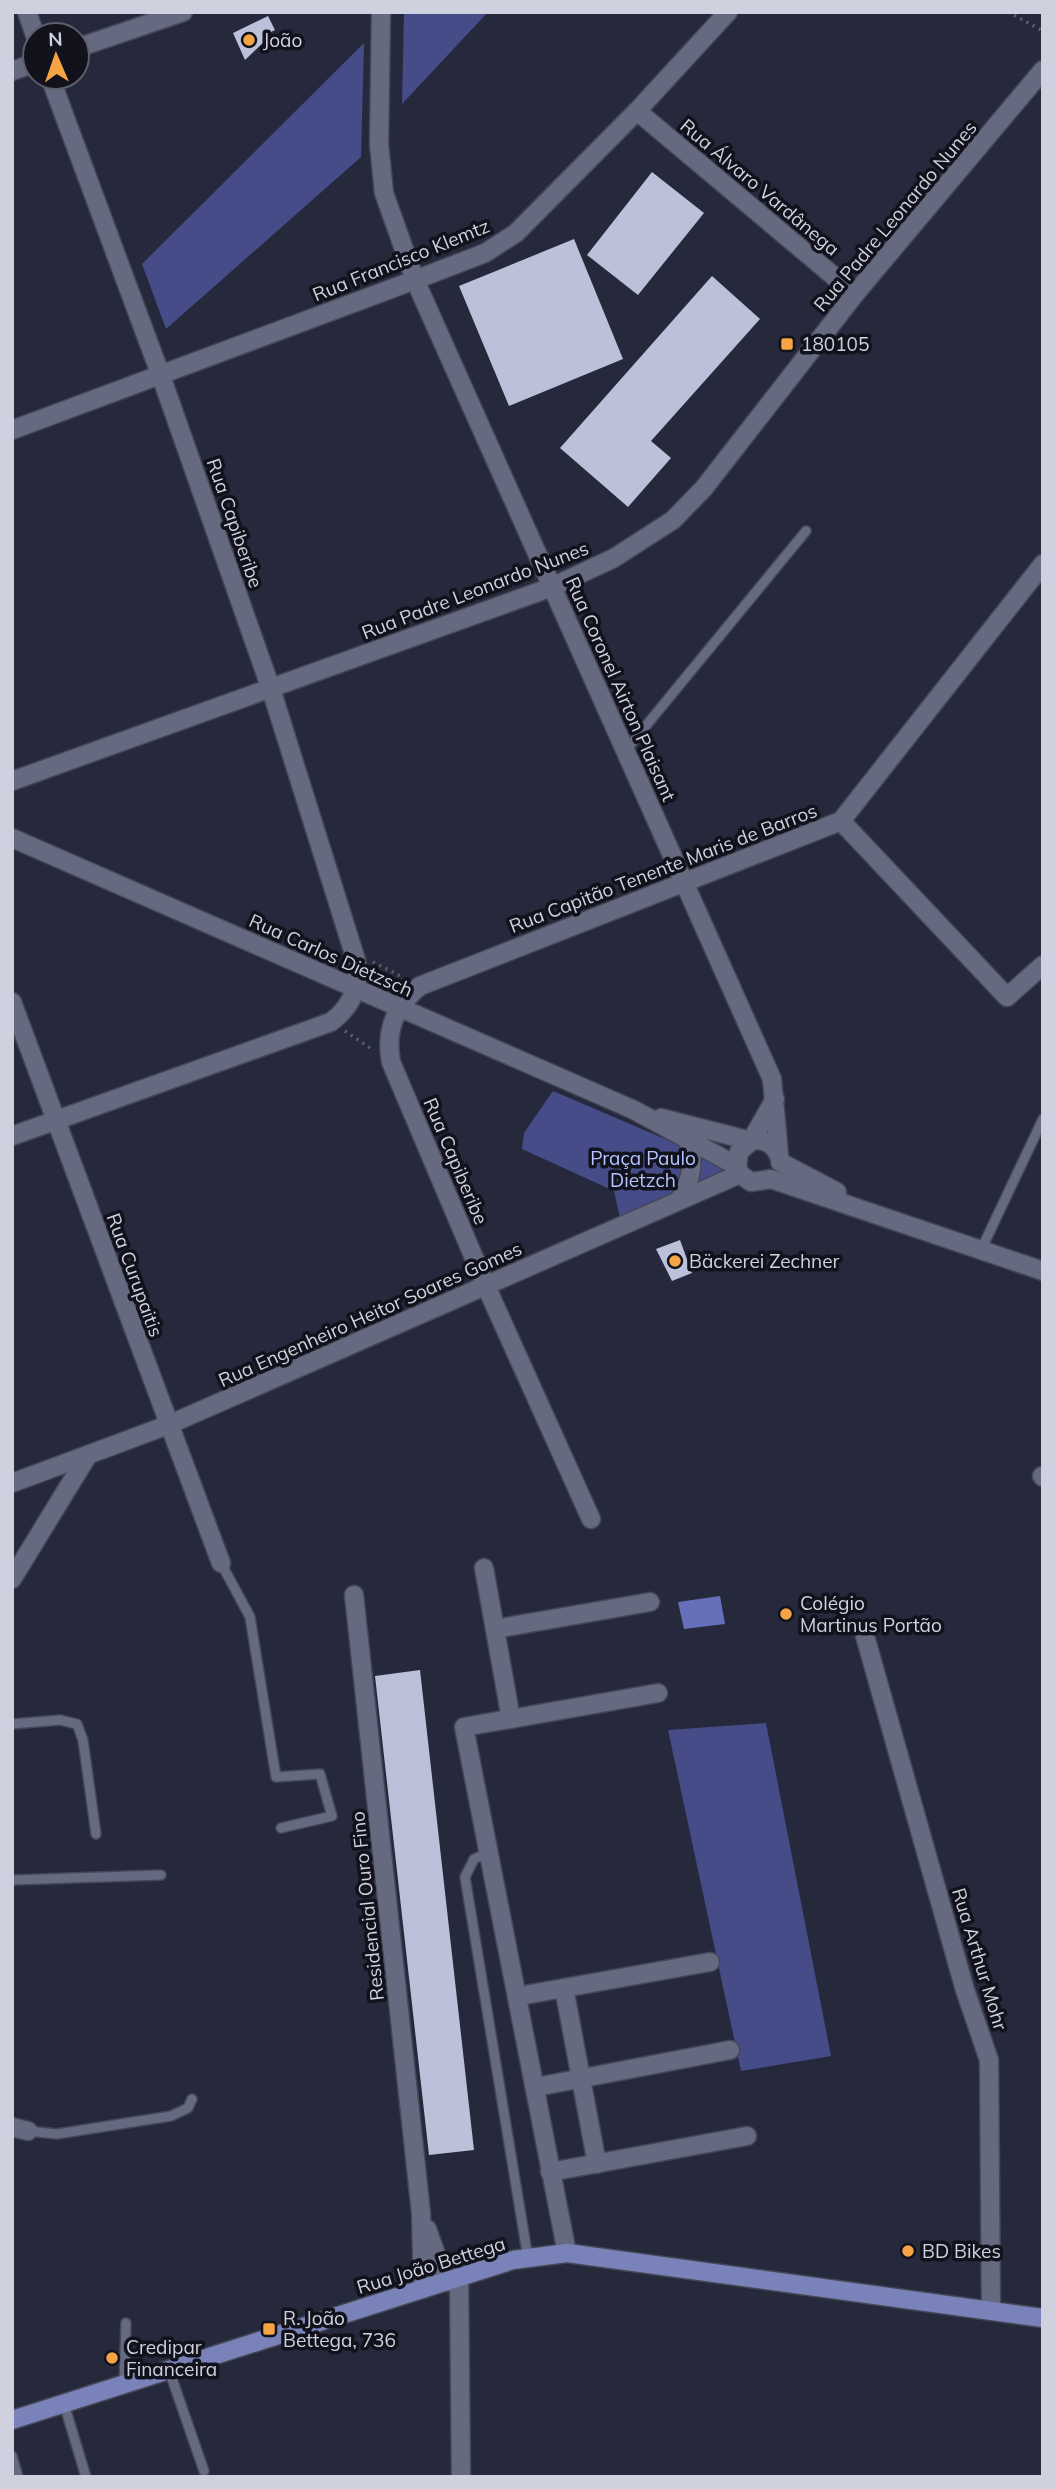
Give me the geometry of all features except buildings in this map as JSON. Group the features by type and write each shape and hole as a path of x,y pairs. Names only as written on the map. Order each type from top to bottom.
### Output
{"main road":[{"name":"Rua João Bettega","path":"12,2420 452,2280 528,2258 567,2253 1043,2318"}],"street":[{"path":"91,43 183,12"},
{"name":"Rua Coronel Airton Plaisant","path":"381,12 379,144 384,193 415,280 772,1079 779,1158"},
{"name":"Rua Francisco Klemtz","path":"12,430 485,253 516,233 637,111 729,12"},
{"name":"Rua Padre Leonardo Nunes","path":"12,781 552,587 614,558 673,520 704,488 855,294 1043,70"},
{"name":"Rua Capiberibe","path":"55,91 161,376 271,689 353,952 357,969 356,989"},
{"name":"Rua Álvaro Vardânega","path":"637,111 855,294"},
{"name":"Rua Capitão Tenente Maris de Barros","path":"399,1008 420,986 841,821 1043,564"},
{"path":"841,821 1007,997 1043,965"},
{"name":"Rua Carlos Dietzsch","path":"12,838 634,1110 739,1170 751,1182 771,1179 1043,1271"},
{"path":"12,1136 331,1023 348,1006 356,989"},
{"name":"Rua Curupaitis","path":"12,1002 221,1563"},
{"name":"Rua Capiberibe","path":"399,1008 389,1040 391,1062 486,1286 592,1520"},
{"path":"739,1170 739,1152 751,1141 775,1099"},
{"name":"Rua Carlos Dietzsch","path":"634,1110 771,1144 779,1158 877,1214"},
{"path":"679,1200 691,1175 692,1161 688,1140"},
{"path":"771,1179 779,1158"},
{"name":"Rua Engenheiro Heitor Soares Gomes","path":"12,1483 168,1425 679,1200 739,1170"},
{"path":"12,1579 88,1455"},
{"path":"484,1569 511,1719"},
{"name":"Residencial Ouro Fino","path":"354,1595 421,2213 423,2289"},
{"path":"495,1629 650,1602"},
{"name":"Rua Arthur Mohr","path":"863,1629 965,1990 989,2060 991,2311"},
{"path":"567,2253 519,1996 464,1727 658,1693"},
{"path":"519,1996 710,1962"},
{"path":"564,1988 597,2164"},
{"path":"536,2087 730,2050"},
{"path":"550,2172 747,2136"},
{"name":"Residencial Ouro Fino","path":"421,2213 452,2280 461,2477"}],"lane":[{"path":"626,750 806,531"},
{"path":"981,1250 1043,1119"},
{"path":"221,1563 250,1617 276,1777 320,1774 332,1816 281,1828"},
{"path":"12,1724 60,1720 77,1724 83,1740 96,1834"},
{"path":"489,1852 474,1859 465,1877 528,2258"},
{"path":"12,1880 161,1875"},
{"path":"20,2129 57,2134 172,2116 188,2108 192,2099"},
{"path":"124,2385 126,2323"},
{"path":"169,2370 204,2471"},
{"path":"64,2404 86,2477"},
{"path":"12,2456 19,2477"}],"path":[{"path":"1008,12 1043,31"},
{"path":"353,952 420,986"},
{"path":"331,1023 391,1062"}],"green space":[{"path":"404,12 488,12 402,104"},
{"path":"364,43 361,157 166,329 142,264"},
{"name":"Praça Paulo Dietzch","path":"553,1091 733,1168 620,1218 614,1191 522,1149 524,1133"},
{"path":"766,1723 831,2056 741,2071 668,1730"}],"shaded area":[{"path":"720,1596 725,1624 684,1629 678,1602"}],"place":[{"name":"João","path":"249,40"},
{"name":"180105","path":"787,344"},
{"name":"Bäckerei Zechner","path":"675,1261"},
{"name":"Colégio Martinus Portão","path":"786,1614"},
{"name":"BD Bikes","path":"908,2251"},
{"name":"R. João Bettega, 736","path":"269,2329"},
{"name":"Credipar Financeira","path":"112,2358"}]}
